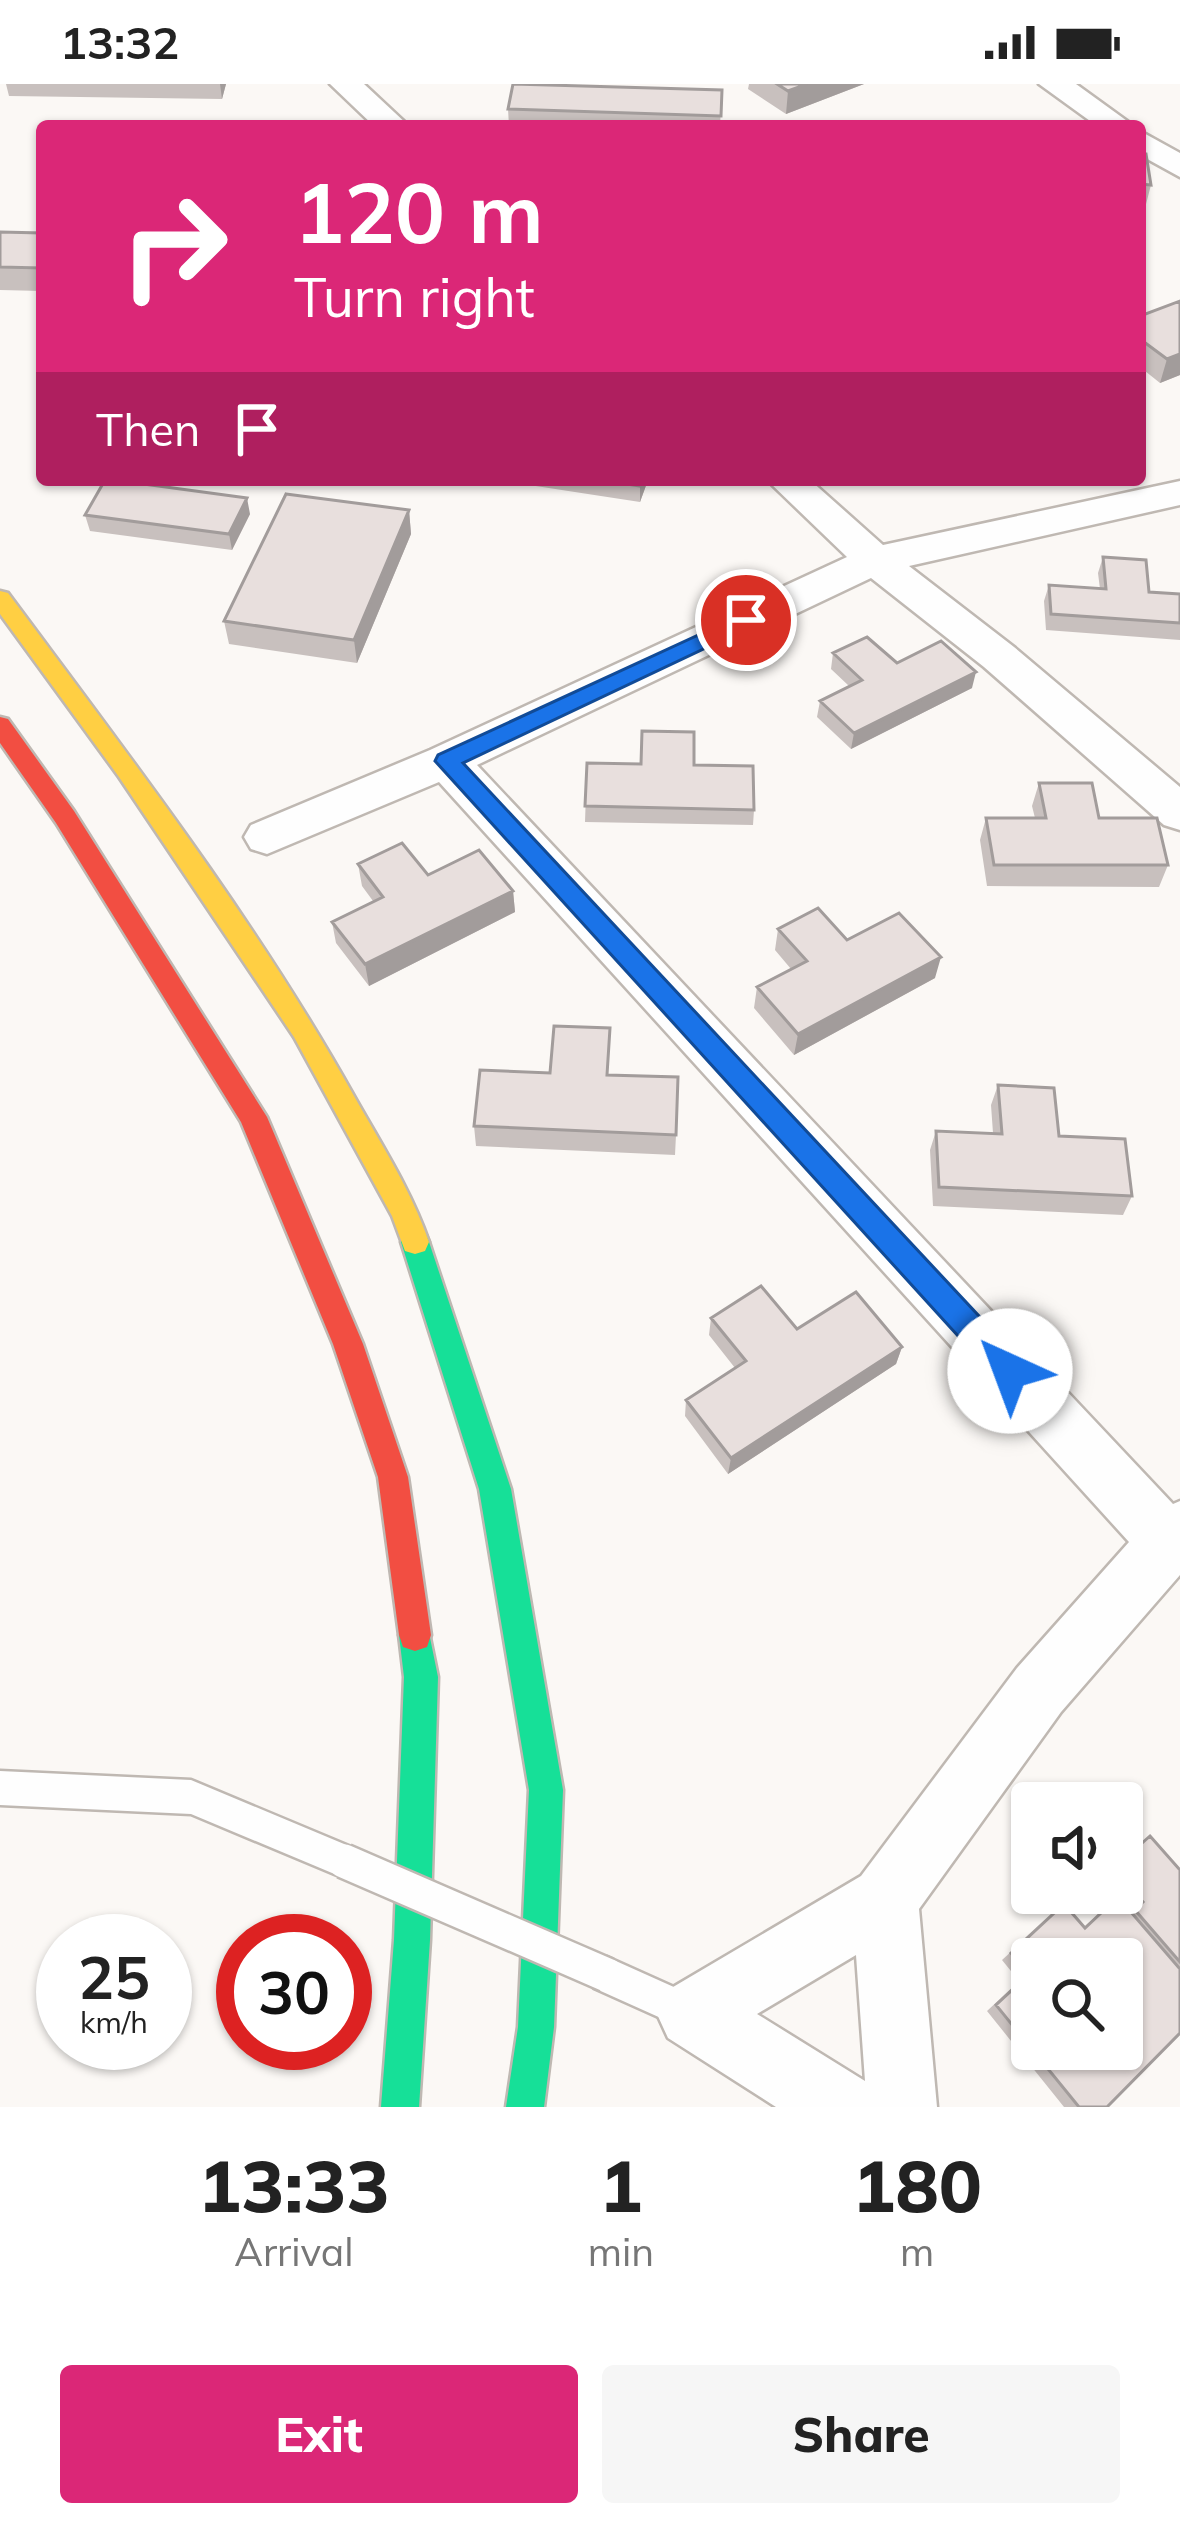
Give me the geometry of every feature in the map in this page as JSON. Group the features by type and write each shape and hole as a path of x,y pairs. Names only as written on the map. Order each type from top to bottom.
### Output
{"main road":[{"path":"0,598 127,771 303,1029 405,1213 495,1489 546,1790 536,2026 525,2107"},
{"path":"0,725 76,835 254,1117 348,1344 393,1477 421,1677 412,1940 400,2107"}],"street":[{"path":"346,84 386,120"},
{"path":"1055,84 1109,120"},
{"path":"1146,145 1180,167"},
{"path":"793,486 874,560 999,657 1180,813"},
{"path":"267,837 446,761 874,560 1180,493"},
{"path":"446,761 1173,1535 1039,1690 885,1900 692,2014 841,2107"},
{"path":"885,1900 902,2107"}],"lane":[{"path":"0,1788 191,1797 692,2014"}],"building":[{"path":"513,84 722,90 721,116 508,109"},
{"path":"777,84 807,84 788,91"},
{"path":"0,232 36,233 36,268 0,267"},
{"path":"1180,301 1180,354 1167,359 1146,343 1146,314"},
{"path":"102,486 158,486 247,498 229,534 85,515"},
{"path":"286,494 409,510 354,640 224,621"},
{"path":"1103,557 1146,560 1149,592 1180,594 1180,623 1051,614 1049,585 1106,589"},
{"path":"867,637 897,663 941,641 976,672 854,733 820,701 862,680 833,653"},
{"path":"642,731 694,732 694,765 753,766 754,810 585,806 587,763 641,764"},
{"path":"1039,783 1092,783 1099,818 1157,818 1168,865 994,865 986,818 1046,818"},
{"path":"402,843 428,875 479,850 513,891 365,964 332,922 383,897 358,864"},
{"path":"818,908 847,940 899,913 941,957 798,1034 757,987 807,961 778,929"},
{"path":"554,1026 610,1028 607,1075 678,1077 676,1135 474,1126 480,1070 550,1073"},
{"path":"998,1085 1054,1088 1059,1136 1125,1139 1132,1196 939,1187 936,1131 1002,1134"},
{"path":"761,1286 797,1329 856,1292 902,1347 731,1458 686,1400 746,1361 711,1318"},
{"path":"1150,1836 1180,1870 1180,1962 1138,1914 1143,1914 1143,1842"},
{"path":"1053,1914 1073,1914 1085,1928 1100,1914 1133,1914 1180,1969 1180,2033 1107,2107 1079,2107 1049,2070 1143,2070 1143,1938 1027,1938"},
{"path":"1011,1991 1011,2023 996,2005"}],"traffic: fast":[{"path":"415,1242 495,1489 546,1790 536,2027 525,2107"},
{"path":"400,2107 412,1940 421,1677 415,1635"}],"traffic: slow":[{"path":"0,598 127,771 303,1029 405,1213 415,1242"}],"traffic: jam":[{"path":"0,725 65,817 253,1117 348,1344 393,1477 415,1635"}],"route":[{"path":"746,620 446,761 1010,1371"}]}
